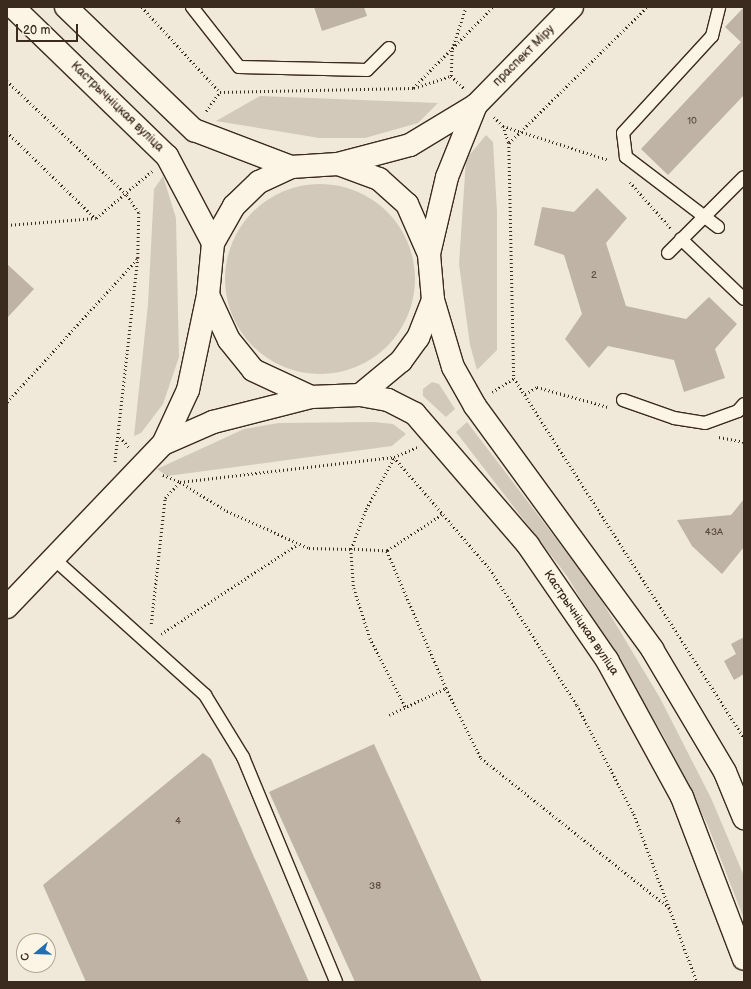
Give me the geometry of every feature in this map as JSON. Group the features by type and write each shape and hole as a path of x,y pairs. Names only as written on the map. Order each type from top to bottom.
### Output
{"main road":[{"name":"Кастрычніцкая вуліца","path":"14,7 167,156 213,243"},
{"path":"66,7 194,130 291,167"},
{"name":"праспект Міру","path":"476,105 572,7"},
{"path":"7,607 163,444 188,390 208,294 213,243 234,206 259,182 291,167 338,164 410,145 476,105"},
{"path":"476,105 447,176 429,254 433,300 454,367 474,406 652,650 725,772 744,818"},
{"path":"338,164 379,179 407,204 429,254"},
{"path":"208,294 229,340 253,370 310,397"},
{"path":"360,395 401,361 418,338 433,300"},
{"name":"Кастрычніцкая вуліца","path":"163,444 213,422 310,397 360,395 388,400 415,414 528,545 607,660 682,797 744,959"}],"lane":[{"path":"192,7 239,67 367,70 389,48"},
{"path":"718,227 708,216 626,157 622,134 712,36 719,7"},
{"path":"668,253 708,216 744,177"},
{"path":"681,240 744,299"},
{"path":"623,400 674,418 705,423 738,411 744,404"},
{"path":"53,558 149,642 205,695 243,757 336,982"}],"path":[{"path":"142,7 220,92"},
{"path":"413,88 451,76 452,49 466,7"},
{"path":"509,144 647,7"},
{"path":"7,80 127,195 139,213 138,258 120,436"},
{"path":"612,163 607,157 504,126 509,144 514,378 744,738"},
{"path":"7,132 96,218"},
{"path":"7,225 96,218 127,195 153,171"},
{"path":"628,180 681,240"},
{"path":"7,402 138,258"},
{"path":"503,384 514,378"},
{"path":"715,436 744,442"},
{"path":"149,642 165,498 180,482 394,458 423,443"},
{"path":"394,458 490,569 577,705 634,814 671,909 697,982"},
{"path":"394,458 366,509 351,549 354,588 370,638 406,708"},
{"path":"157,473 180,482 227,511 309,548 387,551 442,515"},
{"path":"149,642 299,543"},
{"path":"387,551 446,688 481,758 671,909"},
{"path":"389,715 446,688"}],"shaded area":[{"path":"260,96 438,103 418,123 365,138 319,138 216,121"},
{"path":"486,135 493,142 497,212 497,350 477,370 470,345 459,264 466,159"},
{"path":"163,176 176,218 179,357 163,404 141,433 134,436 148,304 154,189"},
{"path":"329,184 339,185 357,191 381,205 388,211 394,218 408,242 414,260 414,298 408,316 394,340 388,347 381,353 357,367 339,373 311,374 301,373 275,363 259,353 246,340 232,316 226,298 225,270 226,260 236,234 246,218 259,205 283,191 301,185"},
{"path":"432,382 439,384 455,409 446,417 423,396 423,389"},
{"path":"374,422 393,424 406,434 392,446 167,476 157,469 244,429 279,423"},
{"path":"467,422 596,591 660,698 711,798 744,876 744,919 708,826 663,735 567,576 456,432"}],"building":[{"path":"314,7 364,7 367,16 322,31"},
{"path":"744,7 744,95 668,175 641,149 741,42 725,27"},
{"path":"597,188 627,218 606,243 626,306 686,319 709,297 737,324 715,349 725,378 684,392 674,360 608,346 589,368 565,339 582,314 564,255 534,245 542,207 574,212"},
{"path":"7,264 34,289 7,318"},
{"path":"744,499 744,547 722,574 692,546 677,520 731,515"},
{"path":"744,637 744,674 734,680 724,661 736,654 731,644"},
{"path":"374,744 482,982 355,982 269,792"},
{"path":"203,753 211,759 309,982 86,982 43,885"}]}
